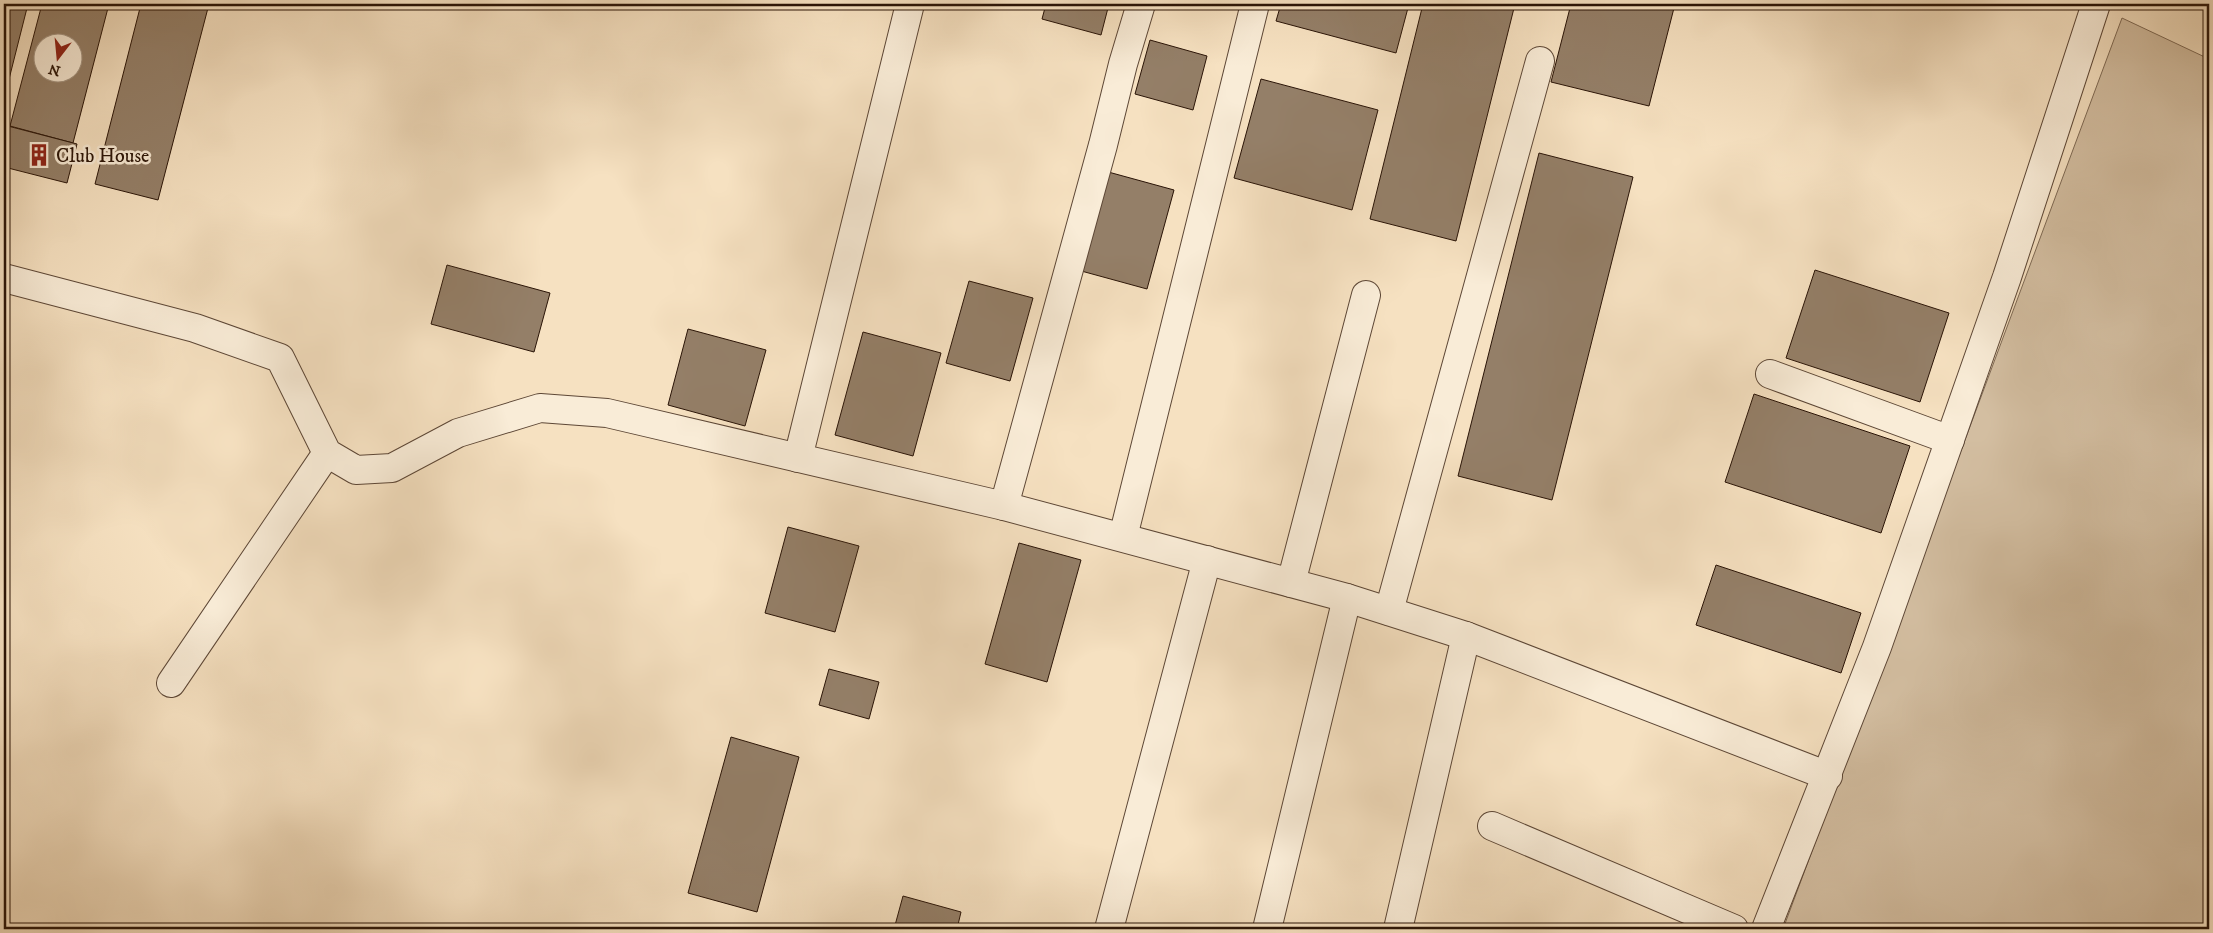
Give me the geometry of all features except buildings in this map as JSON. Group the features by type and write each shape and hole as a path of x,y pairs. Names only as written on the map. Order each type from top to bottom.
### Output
{"street":[{"path":"798,458 910,4"},
{"path":"1004,506 1141,4"},
{"path":"1122,537 1254,4"},
{"path":"1766,929 1878,647 2008,277 2096,4"},
{"path":"1389,611 1540,62"},
{"path":"4,278 195,328 280,358 327,453 356,470 392,468 458,433 540,408 607,413 1004,506 1347,598 1466,636 1828,776"},
{"path":"1291,583 1366,295"},
{"path":"1770,374 1950,440"},
{"path":"170,683 327,453"},
{"path":"1109,929 1207,560"},
{"path":"1267,929 1347,598"},
{"path":"1398,929 1466,636"},
{"path":"1492,826 1734,929"}],"shaded area":[{"path":"2122,18 2209,59 2209,929 1783,929"}],"place":[{"name":"Club House","path":"39,155"}]}
